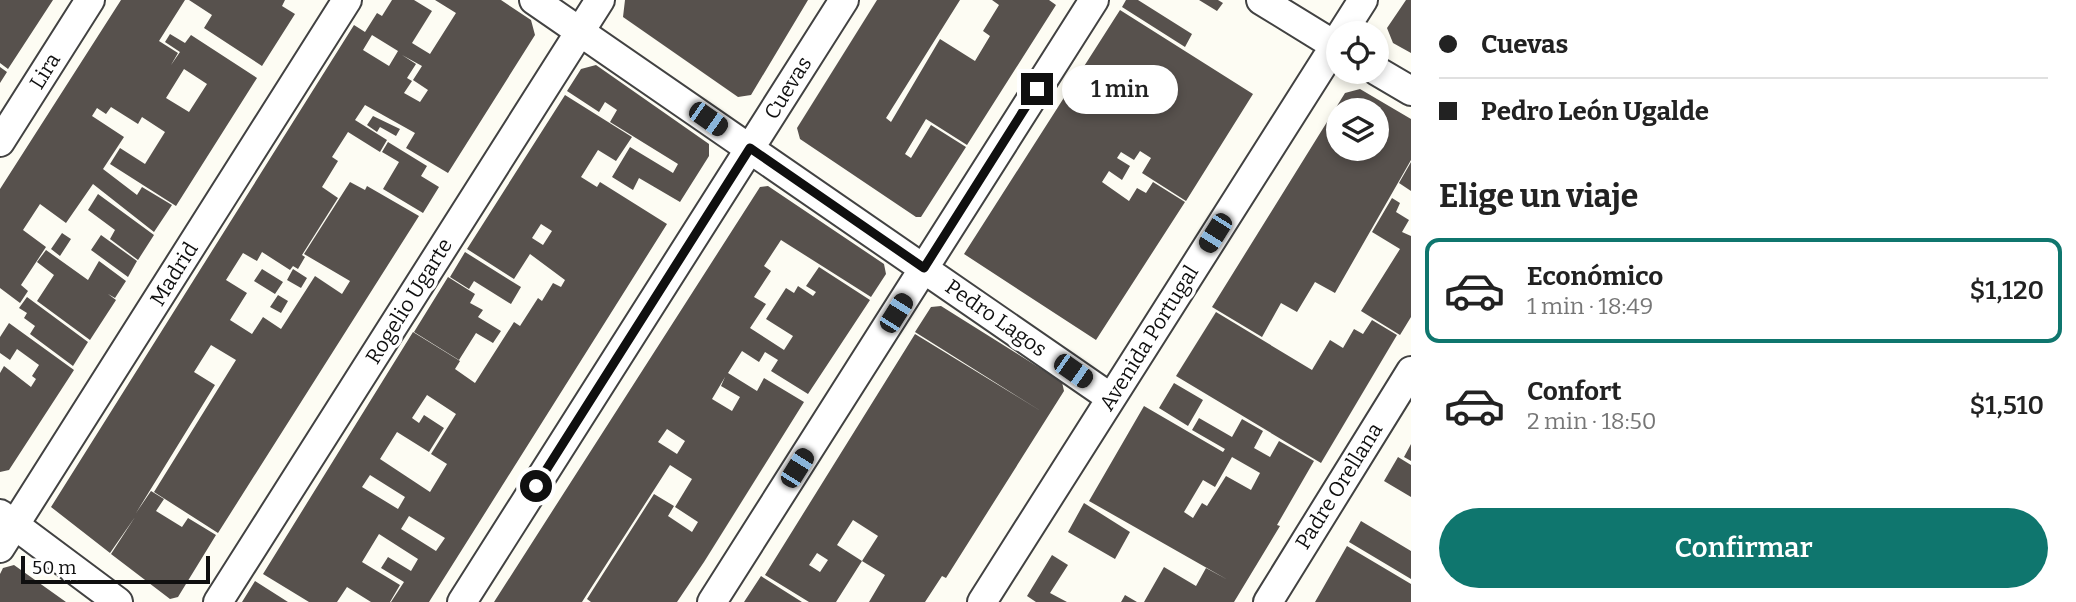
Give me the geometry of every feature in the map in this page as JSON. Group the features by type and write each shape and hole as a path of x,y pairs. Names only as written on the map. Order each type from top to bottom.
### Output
{"street":[{"name":"Lira","path":"0,142 90,0"},
{"name":"Madrid","path":"5,529 347,0"},
{"name":"Pedro Lagos","path":"534,0 1111,398"},
{"name":"Rogelio Ugarte","path":"218,602 600,0"},
{"name":"Cuevas","path":"462,602 844,0"},
{"path":"712,602 1094,0"},
{"path":"1261,0 1326,35"},
{"name":"Avenida Portugal","path":"1351,21 1363,0"},
{"name":"Avenida Portugal","path":"982,602 1326,62"},
{"path":"1389,78 1411,91"},
{"name":"Padre Orellana","path":"1268,602 1411,370"},
{"path":"5,529 118,602"}],"building":[{"path":"0,0 53,0 8,69 0,63"},
{"path":"121,0 185,0 159,41 178,53 171,65 180,52 165,42 170,34 185,43 191,35 257,78 176,206 110,164 120,148 145,164 165,132 142,117 138,124 111,107 106,114 97,108 92,116 124,137 103,169 137,195 142,187 172,205 154,232 93,184 66,223 40,204 23,230 46,247 21,285 28,291 20,303 0,288 0,189","holes":["184,69 207,84 189,112 166,98"]},
{"path":"189,0 285,0 282,6 295,14 262,66 204,28 212,15"},
{"path":"392,0 414,0 432,11 412,43 430,54 456,13 435,0 501,0 531,20 535,35 448,173 406,148 415,133 365,105 355,120 387,140 380,152 348,132 332,157 338,161 322,187 338,198 302,255 305,257 298,269 293,266 290,270 262,252 257,261 243,253 226,280 247,293 230,320 252,334 263,317 281,329 315,276 342,294 350,281 304,254 350,182 365,190 367,186 419,216 218,533 154,492 236,360 211,345 194,372 215,385 136,513 151,491 164,499 156,511 182,527 188,518 216,535 178,597 170,599 111,554 135,517 110,553 51,507 354,25 365,32 377,13 382,16","holes":["372,35 398,51 389,66 363,50","402,55 422,66 413,80 428,90 420,102 404,93 412,81 407,78 416,64"]},
{"path":"625,0 808,0 751,95 738,97 623,17"},
{"path":"877,0 960,0 886,118 891,122 940,39 975,61 990,36 983,31 999,5 992,0 1049,0 1056,5 967,145 926,119 905,154 911,158 931,125 966,147 921,217 916,217 800,139 797,128"},
{"path":"1126,0 1138,0 1192,34 1185,47 1122,7"},
{"path":"1199,0 1218,0 1223,3 1217,11"},
{"path":"1406,0 1411,0 1411,53 1393,43 1389,25"},
{"path":"1120,10 1253,94 1186,201 1142,173 1151,158 1140,151 1134,160 1121,152 1117,158 1130,166 1122,180 1109,171 1102,182 1129,201 1137,188 1146,193 1153,182 1185,202 1096,340 964,254"},
{"path":"596,65 709,144 709,156 680,202 639,178 633,190 612,177 630,147 673,173 678,164 610,122 617,110 605,102 599,112 567,91 581,69"},
{"path":"0,67 7,72 0,83"},
{"path":"1360,89 1375,98 1342,98 1345,93"},
{"path":"565,95 632,137 616,161 598,150 581,177 597,187 600,182 667,224 429,602 391,602 404,582 381,568 388,557 411,571 418,559 379,534 362,562 400,585 390,602 371,602 347,587 337,602 309,602 263,574 413,332 460,361 455,369 475,383 514,322 520,326 538,298 542,301 553,283 561,287 565,280 530,254 514,279 467,249","holes":["541,224 552,231 543,245 532,238","427,395 456,414 431,454 447,464 430,492 380,459 397,432 429,452 444,428 424,415 419,423 412,418","370,475 405,497 398,509 362,487","409,516 445,538 436,551 401,529"]},
{"path":"1389,106 1411,119 1411,160 1335,293 1315,282 1297,312 1281,303 1262,337 1212,307 1326,124 1326,161 1389,161"},
{"path":"373,116 400,129 396,136 380,127 377,132 367,125"},
{"path":"388,142 427,166 421,176 439,187 423,213 383,189 399,162 382,152"},
{"path":"1411,162 1411,191 1399,183"},
{"path":"768,186 884,264 886,274 871,297 781,240 764,266 771,271 754,297 766,304 750,328 784,350 793,336 766,319 786,288 794,293 798,286 813,296 816,292 806,286 819,267 870,300 808,394 771,371 778,360 765,352 759,362 742,351 728,373 757,391 764,378 804,402 704,562 677,602 591,602 587,599 654,494 674,506 668,516 692,532 698,522 675,507 692,479 670,465 582,602 494,602 760,187","holes":["725,377 721,386 740,397 732,411 712,399","667,429 685,441 677,454 658,442"]},
{"path":"98,194 154,235 138,260 110,239 115,230 88,210"},
{"path":"1392,198 1400,203 1396,212 1409,220 1402,232 1411,236 1411,317 1400,335 1361,311 1400,249 1372,232"},
{"path":"62,233 71,239 60,256 51,249"},
{"path":"101,235 137,261 128,277 91,250"},
{"path":"46,250 88,280 99,261 126,281 115,298 108,294 116,300 90,340 37,301 54,275 37,262"},
{"path":"465,252 521,287 511,304 474,281 469,289 450,277"},
{"path":"262,269 283,282 275,294 254,281"},
{"path":"293,269 307,278 301,288 287,280"},
{"path":"448,277 475,294 470,303 483,310 478,317 501,331 493,343 476,333 459,360 414,332"},
{"path":"278,295 288,301 281,313 270,307"},
{"path":"27,297 88,342 73,366 30,334 35,326 24,318 27,313 19,308"},
{"path":"941,306 1062,382 1064,391 946,578 942,576 925,602 869,602 885,575 862,561 836,602 809,602 765,575 915,334 1044,413 915,332 931,307","holes":["853,520 878,536 862,561 837,545","817,553 828,560 820,572 809,565"]},
{"path":"1216,312 1312,370 1330,340 1343,348 1354,329 1363,334 1372,320 1397,335 1321,463 1176,376"},
{"path":"9,323 74,370 9,470 0,472 0,373 4,366 31,387 36,379 32,376 39,365 17,349 10,360 0,353 0,337"},
{"path":"1174,383 1203,400 1188,426 1159,408"},
{"path":"1144,406 1223,452 1225,449 1192,430 1199,418 1232,437 1242,419 1263,431 1254,448 1270,457 1279,441 1314,461 1277,525 1280,526 1234,602 1144,602 1164,567 1196,586 1206,568 1228,580 1089,501","holes":["1232,457 1260,473 1251,490 1226,476 1207,506 1202,503 1193,518 1184,512 1203,480 1215,487"]},
{"path":"1411,444 1411,461 1404,457"},
{"path":"1398,457 1411,465 1411,497 1384,481"},
{"path":"1084,503 1130,532 1115,559 1068,532"},
{"path":"1361,521 1411,551 1411,579 1349,542"},
{"path":"1347,546 1411,584 1411,602 1315,602"},
{"path":"1052,555 1068,565 1050,593 1067,602 1036,602 1027,596"},
{"path":"14,565 66,602 0,602 0,574 3,568"},
{"path":"761,576 802,602 744,602"},
{"path":"255,581 288,602 242,602"},
{"path":"1125,595 1137,602 1121,602"}],"route":[{"path":"536,486 750,148 924,268 1037,89"}]}
